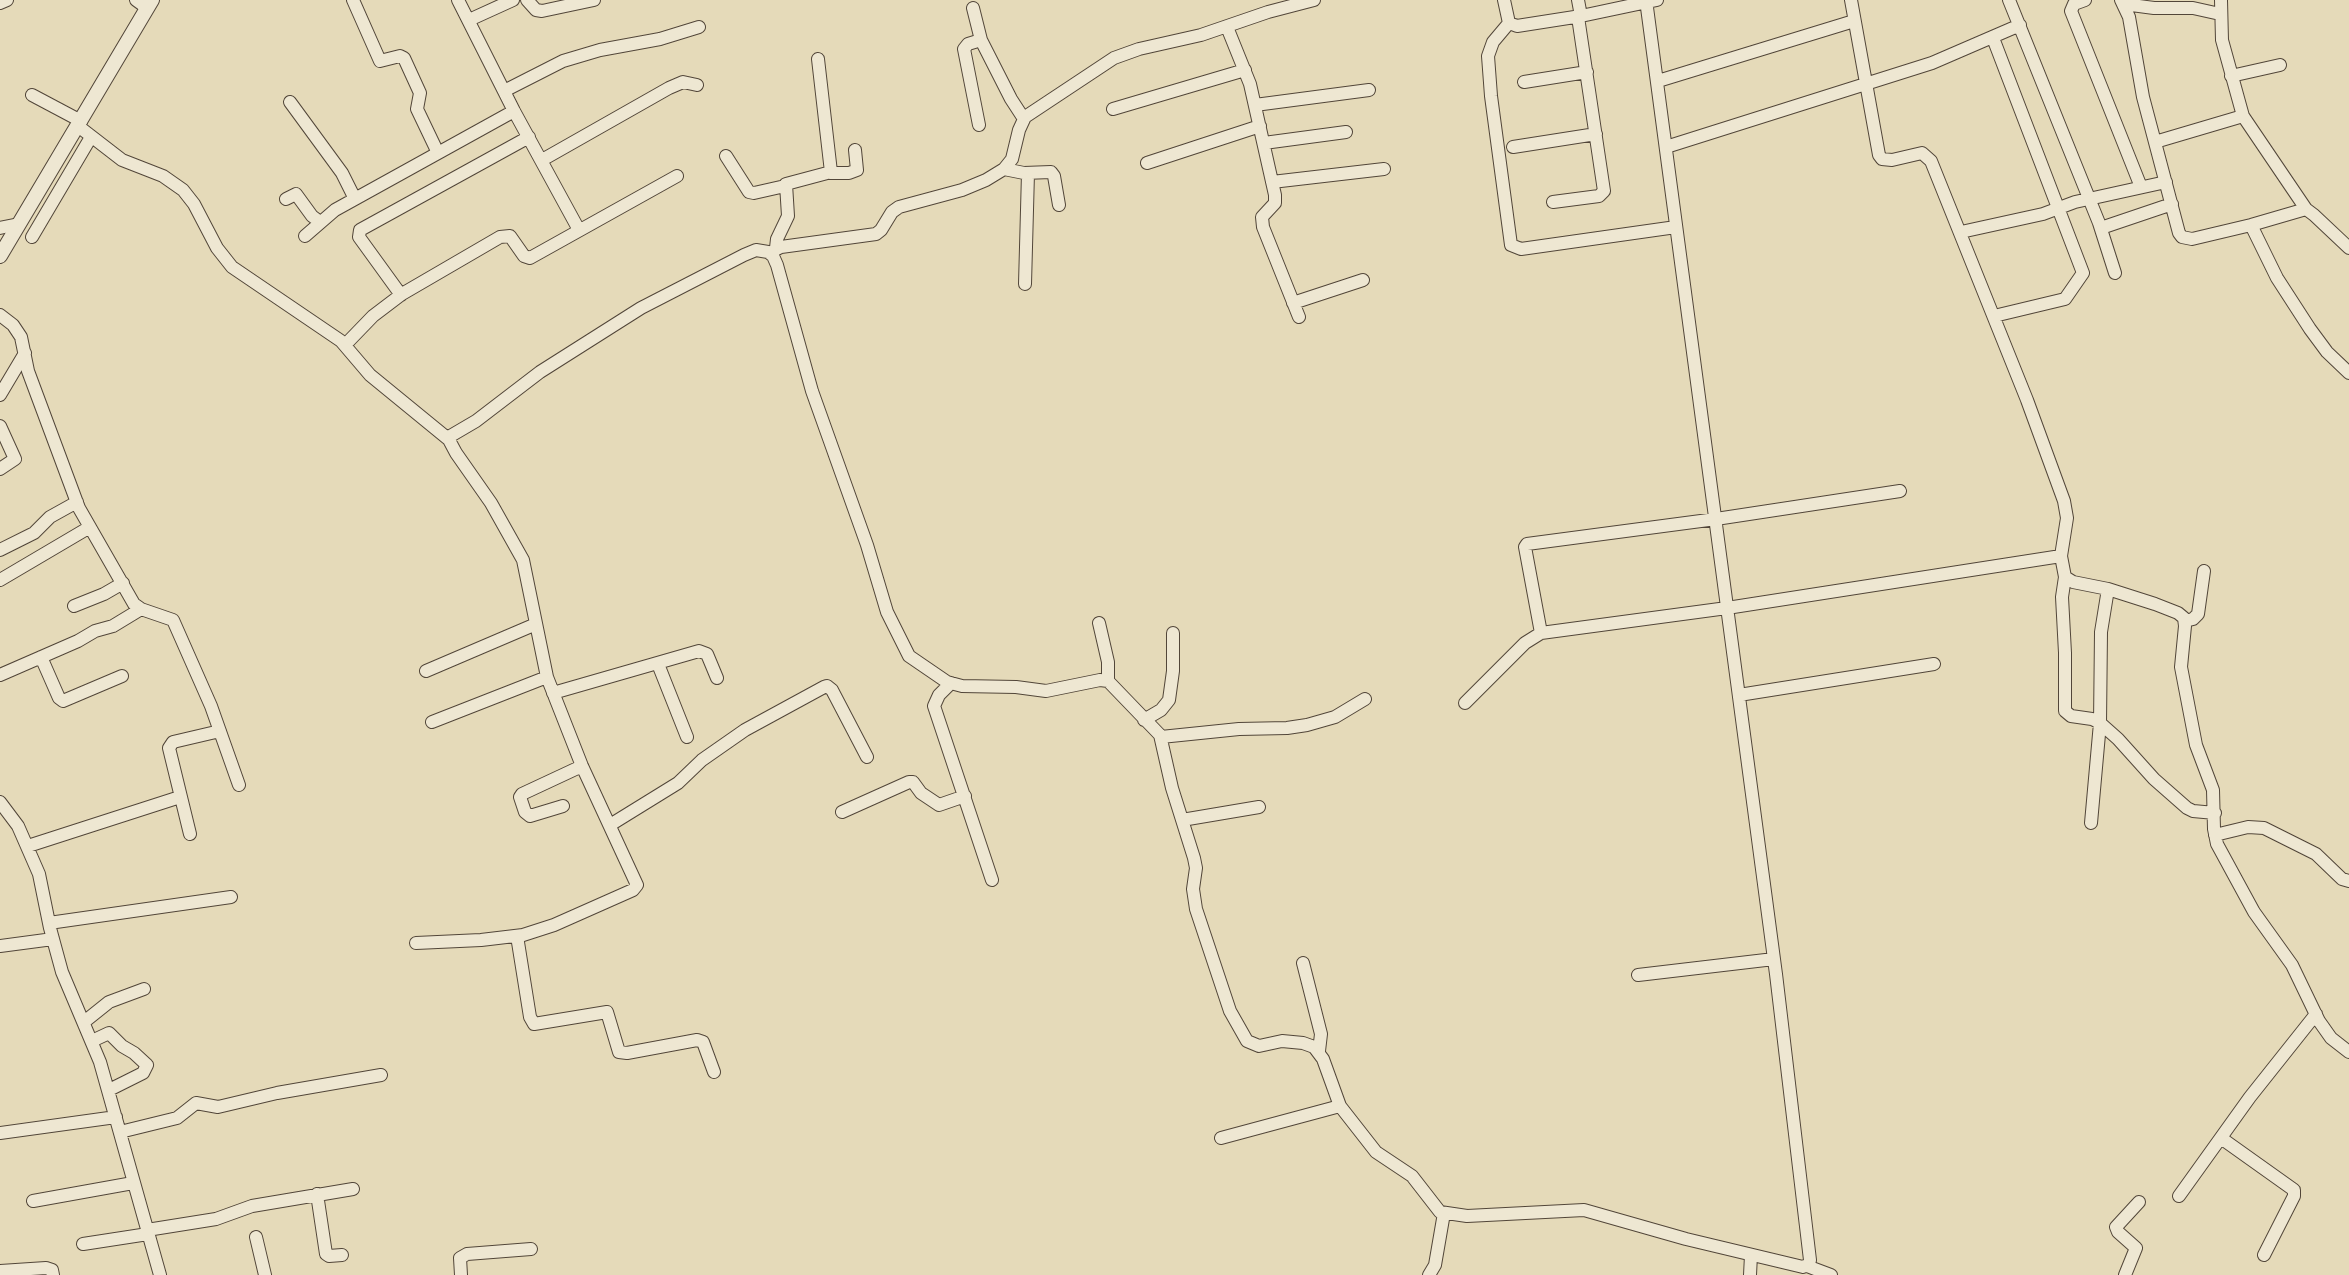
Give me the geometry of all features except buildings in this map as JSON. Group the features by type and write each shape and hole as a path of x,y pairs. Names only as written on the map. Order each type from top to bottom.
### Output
{"street":[{"path":"0,3 7,0"},
{"path":"353,0 380,61 400,56 404,58 420,93 417,109 438,153"},
{"path":"458,0 514,111 579,230"},
{"path":"469,20 513,0"},
{"path":"528,0 539,11 594,0"},
{"path":"448,438 476,421 540,372 641,308 744,255 756,250 772,250 876,234 892,212 899,207 975,186 1004,170 1015,151 1024,119 1096,68 1114,58 1139,49 1202,35 1268,12 1314,0"},
{"path":"1504,0 1509,23 1513,26 1580,16 1650,1 1676,227 1774,959 1810,1260 1807,1266"},
{"path":"1553,202 1599,196 1603,193 1604,186 1578,0"},
{"path":"1851,0 1864,84 1879,155 1886,160 1925,153 1931,161 2053,466 2064,501 2067,518 2061,556 2065,577 2061,597 2065,653 2064,709 2071,716 2100,723 2118,739 2154,779 2187,808 2193,812 2215,813"},
{"path":"2009,0 2101,228 2115,273"},
{"path":"2085,0 2074,4 2071,10 2141,188"},
{"path":"2221,0 2222,40 2243,116 2306,209 2349,248"},
{"path":"0,256 79,123 145,2"},
{"path":"2122,2 2154,8 2193,8 2220,14"},
{"path":"2122,2 2129,17 2143,97 2182,237 2192,239 2306,209"},
{"path":"973,8 981,40 1011,99 1024,119"},
{"path":"1658,81 1854,21"},
{"path":"1509,23 1493,42 1488,56 1492,107 1511,245 1521,249 1676,227"},
{"path":"1666,147 1932,63 2020,25"},
{"path":"504,91 550,66 580,55 660,39 699,27"},
{"path":"1227,27 1245,70 1272,182 1275,203 1264,214 1262,222 1299,317"},
{"path":"1993,38 2060,207 2083,276 2066,299 1994,316"},
{"path":"979,126 964,49 968,44 981,40"},
{"path":"818,59 830,173"},
{"path":"2231,76 2280,65"},
{"path":"1113,109 1245,70"},
{"path":"1524,82 1587,72"},
{"path":"542,160 669,88 682,82 697,85"},
{"path":"1255,105 1369,90"},
{"path":"32,95 79,123 92,137 122,160 153,172 183,190 194,204 217,248 232,267 269,290 345,345 370,375 448,438 491,503 523,560 547,676 582,766 636,882 635,888 554,925 517,936 416,943"},
{"path":"290,102 342,173 355,199"},
{"path":"305,236 335,210 514,111"},
{"path":"2155,142 2243,116"},
{"path":"1147,163 1260,126"},
{"path":"1264,143 1346,132"},
{"path":"1513,147 1596,134"},
{"path":"32,237 92,137"},
{"path":"401,295 359,237 360,230 529,137"},
{"path":"726,156 749,192 754,193 830,173 857,170 855,150"},
{"path":"1272,182 1384,169"},
{"path":"1004,170 1053,173 1059,205"},
{"path":"1025,284 1028,173"},
{"path":"345,345 373,316 401,295 504,235 510,236 524,256 530,258 677,176"},
{"path":"1961,232 2043,214 2089,199 2166,182"},
{"path":"785,186 788,216 772,250 773,256 812,392 867,545 893,628 909,656 951,683 962,686 1016,687 1046,691 1100,680 1108,681 1161,737 1172,788 1194,858 1196,868 1193,889 1196,909 1212,960 1239,1030 1246,1041 1252,1045 1259,1046 1282,1041 1296,1042 1310,1045 1319,1051"},
{"path":"286,199 296,194 312,216 320,222"},
{"path":"2101,228 2172,204"},
{"path":"0,228 19,224"},
{"path":"2251,225 2272,269 2298,312 2327,352 2349,373"},
{"path":"1293,303 1363,280"},
{"path":"0,315 17,329 32,382 77,502 90,527 134,604 141,609 173,620 197,672 238,785"},
{"path":"0,395 25,353"},
{"path":"0,426 15,459 0,469"},
{"path":"1541,633 1525,550 1527,544 1716,519 1900,491"},
{"path":"0,550 34,533 50,517 77,502"},
{"path":"0,580 90,527"},
{"path":"1466,703 1525,644 1541,633 1727,608 2061,556"},
{"path":"2185,621 2193,619 2198,614 2204,571"},
{"path":"2065,577 2073,582 2108,588 2178,613 2185,621 2181,667 2196,745 2213,790 2215,835 2222,855 2265,929 2292,965 2316,1014 2331,1038 2349,1052"},
{"path":"74,606 104,594 123,583"},
{"path":"2091,823 2100,723 2101,632 2108,588"},
{"path":"0,675 95,631 113,626 141,609"},
{"path":"1099,623 1108,662 1108,681"},
{"path":"426,671 536,624"},
{"path":"1144,720 1161,710 1169,700 1172,680 1173,633"},
{"path":"553,693 703,651 717,678"},
{"path":"41,657 59,698 63,701 122,676"},
{"path":"658,664 687,737"},
{"path":"1739,695 1934,664"},
{"path":"432,722 547,676"},
{"path":"951,683 939,695 934,706 992,880"},
{"path":"610,825 678,783 702,760 745,730 827,686 832,690 867,757"},
{"path":"1161,737 1307,725 1335,717 1365,699"},
{"path":"189,834 169,752 170,745 220,731"},
{"path":"563,806 530,816 525,812 520,797 582,766"},
{"path":"842,812 909,782 914,782 921,793 939,805 965,796"},
{"path":"33,845 180,797"},
{"path":"0,802 33,845 49,923 65,983 92,1041 109,1090 159,1275"},
{"path":"1182,820 1259,807"},
{"path":"2215,835 2248,826 2264,828 2316,854 2342,879 2349,881"},
{"path":"49,923 231,897"},
{"path":"517,936 530,1017 534,1024 608,1012 619,1052 697,1040 703,1042 714,1072"},
{"path":"0,946 53,939"},
{"path":"1638,975 1774,959"},
{"path":"1304,963 1321,1034 1319,1051 1340,1106 1376,1152 1412,1176 1434,1207 1444,1213 1487,1215 1584,1210 1750,1255 1807,1266 1831,1275"},
{"path":"84,1022 109,1002 144,988"},
{"path":"2179,1196 2250,1097 2316,1014"},
{"path":"92,1041 109,1033 147,1065 143,1073 109,1090"},
{"path":"120,1131 177,1118 196,1103 218,1107 277,1093 381,1075"},
{"path":"1221,1138 1340,1106"},
{"path":"0,1133 116,1117"},
{"path":"2221,1138 2294,1190 2294,1196 2264,1255"},
{"path":"33,1201 133,1183"},
{"path":"83,1244 197,1224 252,1206 353,1189"},
{"path":"317,1194 326,1254 329,1256 342,1255"},
{"path":"2125,1275 2136,1248 2118,1232 2116,1227 2139,1202"},
{"path":"1429,1275 1435,1265 1444,1213"},
{"path":"256,1237 265,1275"},
{"path":"461,1275 460,1258 467,1254 531,1249"},
{"path":"1750,1255 1750,1275"},
{"path":"0,1271 46,1268 52,1270 53,1275"}]}
